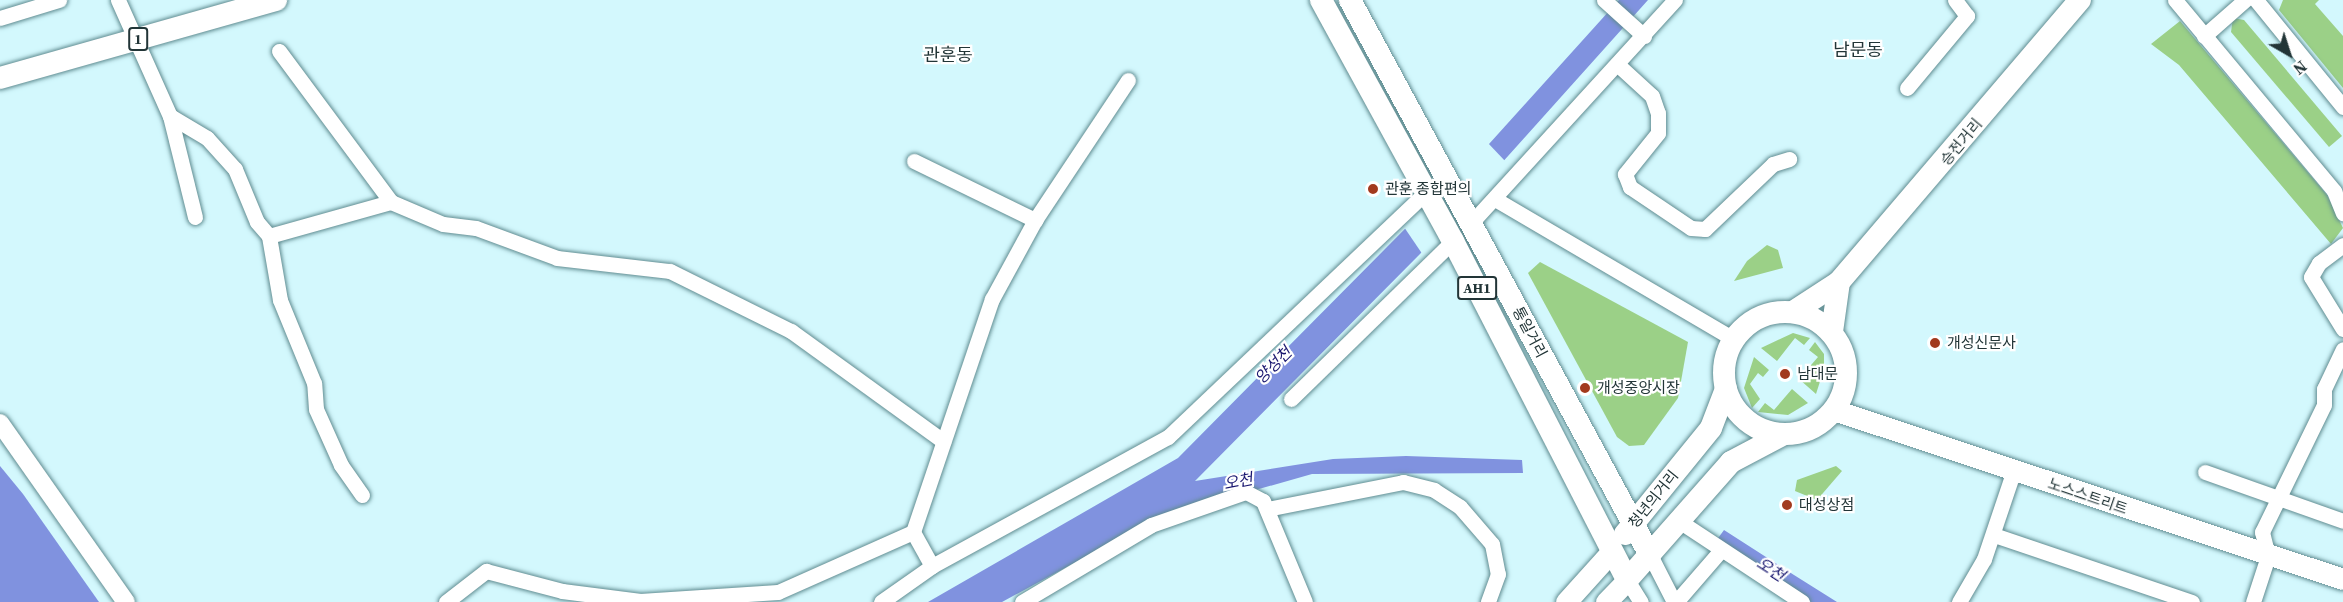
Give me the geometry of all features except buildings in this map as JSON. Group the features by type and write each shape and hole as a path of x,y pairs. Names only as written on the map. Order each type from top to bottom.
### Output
{"main road":[{"name":"1","path":"0,78 276,0"},
{"name":"통일거리","path":"1322,0 1453,241 1627,580"},
{"name":"통일거리","path":"1350,0 1650,555"},
{"name":"승전거리","path":"1839,282 2080,0"},
{"path":"1839,282 1830,315 1832,332 1841,346 1846,379 1834,410 1803,432 1784,434 1748,421 1726,389 1727,355 1734,339 1760,317 1793,312 1839,282"},
{"path":"1793,312 1832,332"},
{"name":"청년의거리","path":"1566,602 1611,552 1711,428 1726,389"},
{"name":"노스스트리트","path":"1834,410 2268,556 2343,579"},
{"name":"청년의거리","path":"1606,602 1650,555 1676,519 1731,462 1784,434"}],"street":[{"path":"0,18 59,0"},
{"path":"118,0 170,116 195,217"},
{"path":"1472,222 1617,64 1639,31 1675,0"},
{"path":"1907,88 1967,16 1955,0"},
{"path":"2175,0 2204,36 2339,187 2343,213"},
{"path":"2204,36 2245,0"},
{"path":"2256,0 2343,106"},
{"path":"1607,2 1639,31"},
{"path":"279,51 391,202"},
{"path":"1617,64 1652,96 1658,113 1658,133 1625,174 1630,187 1691,228 1705,229 1773,164 1789,159"},
{"path":"932,566 913,532 992,299 1035,220 1128,80"},
{"path":"170,116 207,138 235,169 257,222 269,236 280,300 314,383 316,409 341,465 362,495"},
{"path":"914,161 1035,220"},
{"path":"881,602 932,566 1168,437 1426,192"},
{"path":"1495,199 1734,339"},
{"path":"269,236 391,202 557,258 670,271 790,331 943,441"},
{"path":"1291,399 1453,241"},
{"path":"2343,245 2319,263 2311,277 2343,329"},
{"path":"2253,602 2268,556 2262,532 2324,405 2324,389 2343,349"},
{"path":"0,423 126,602"},
{"path":"1959,602 1994,535 2014,471"},
{"path":"2205,472 2343,521"},
{"path":"1267,509 1402,482 1434,490 1460,507 1492,544 1498,574 1488,602"},
{"path":"1032,599 1151,525 1246,492 1263,501 1305,602"},
{"path":"1676,519 1802,602"},
{"path":"446,602 486,571 562,591 640,601 778,592 913,532"},
{"path":"1994,535 2192,602"},
{"path":"1675,602 1721,550"},
{"name":"통일거리","path":"1650,555 1675,602"},
{"name":"통일거리","path":"1627,580 1641,602"}],"green space":[{"path":"2283,0 2319,0 2315,4 2343,36 2343,88 2279,10"},
{"path":"2233,18 2244,20 2342,136 2329,147 2231,32"},
{"path":"2180,21 2327,195 2343,228 2331,244 2179,65 2151,44"},
{"path":"1767,245 1778,250 1783,268 1734,281 1747,261"},
{"path":"1540,262 1688,342 1678,398 1644,445 1629,446 1617,437 1528,273"},
{"path":"1793,333 1810,338 1804,345 1795,338 1777,361 1761,348"},
{"path":"1815,342 1824,354 1824,369 1816,394 1799,379 1818,357 1809,350"},
{"path":"1754,357 1769,370 1763,377 1758,373 1750,384 1760,399 1752,408 1744,388"},
{"path":"1792,389 1808,403 1788,415 1758,412 1765,403 1774,410"},
{"path":"1836,466 1842,471 1817,500 1795,491 1797,480"}],"water":[{"path":"1619,0 1648,0 1420,254 1195,481 1333,459 1406,456 1522,460 1523,473 1312,474 1157,518 1002,602 928,602 1178,458 1489,144"},
{"path":"0,466 23,494 99,602 0,602"},
{"name":"오천","path":"1724,530 1837,602 1811,602 1716,541"}],"pier":[{"path":"1487,142 1506,162 1423,255 1404,227"}],"place":[{"name":"관훈 종합편의","path":"1373,189"},
{"name":"개성신문사","path":"1935,343"},
{"name":"남대문","path":"1785,374"},
{"name":"개성중앙시장","path":"1585,388"},
{"name":"대성상점","path":"1787,505"}],"district":[{"name":"남문동","path":"1858,50"},
{"name":"관훈동","path":"948,55"}],"water label":[{"name":"양성천","path":"1273,365"}]}
